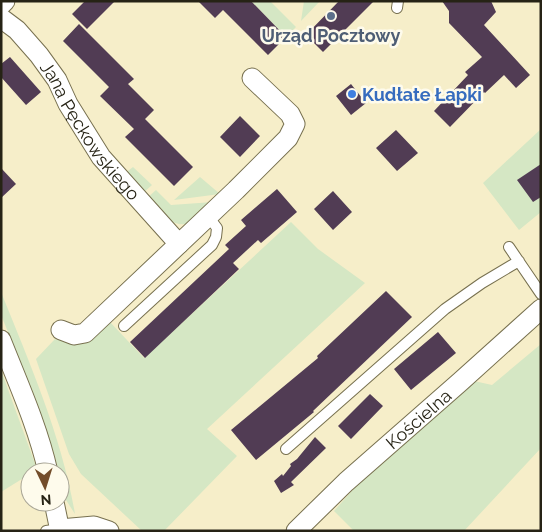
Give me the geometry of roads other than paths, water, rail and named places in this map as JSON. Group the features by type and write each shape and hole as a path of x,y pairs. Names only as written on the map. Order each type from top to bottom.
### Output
{"street":[{"path":"1,5 5,1"},
{"name":"Jana Pęckowskiego","path":"1,18 17,30 39,55 57,80 68,104 101,157 179,244"},
{"path":"61,330 74,335 84,333 288,138 295,124 290,114 252,78"},
{"name":"Kościelna","path":"296,531 346,482 541,309"},
{"path":"1,340 24,397 46,462"},
{"path":"54,512 55,530 94,526 109,531"}],"lane":[{"path":"124,326 212,245 216,237 217,228 208,216"},
{"path":"508,248 541,294"},
{"path":"286,449 445,309 519,261"}],"place":[{"name":"Urząd Pocztowy","path":"331,16"},
{"name":"Kudłate Łapki","path":"352,94"}]}
